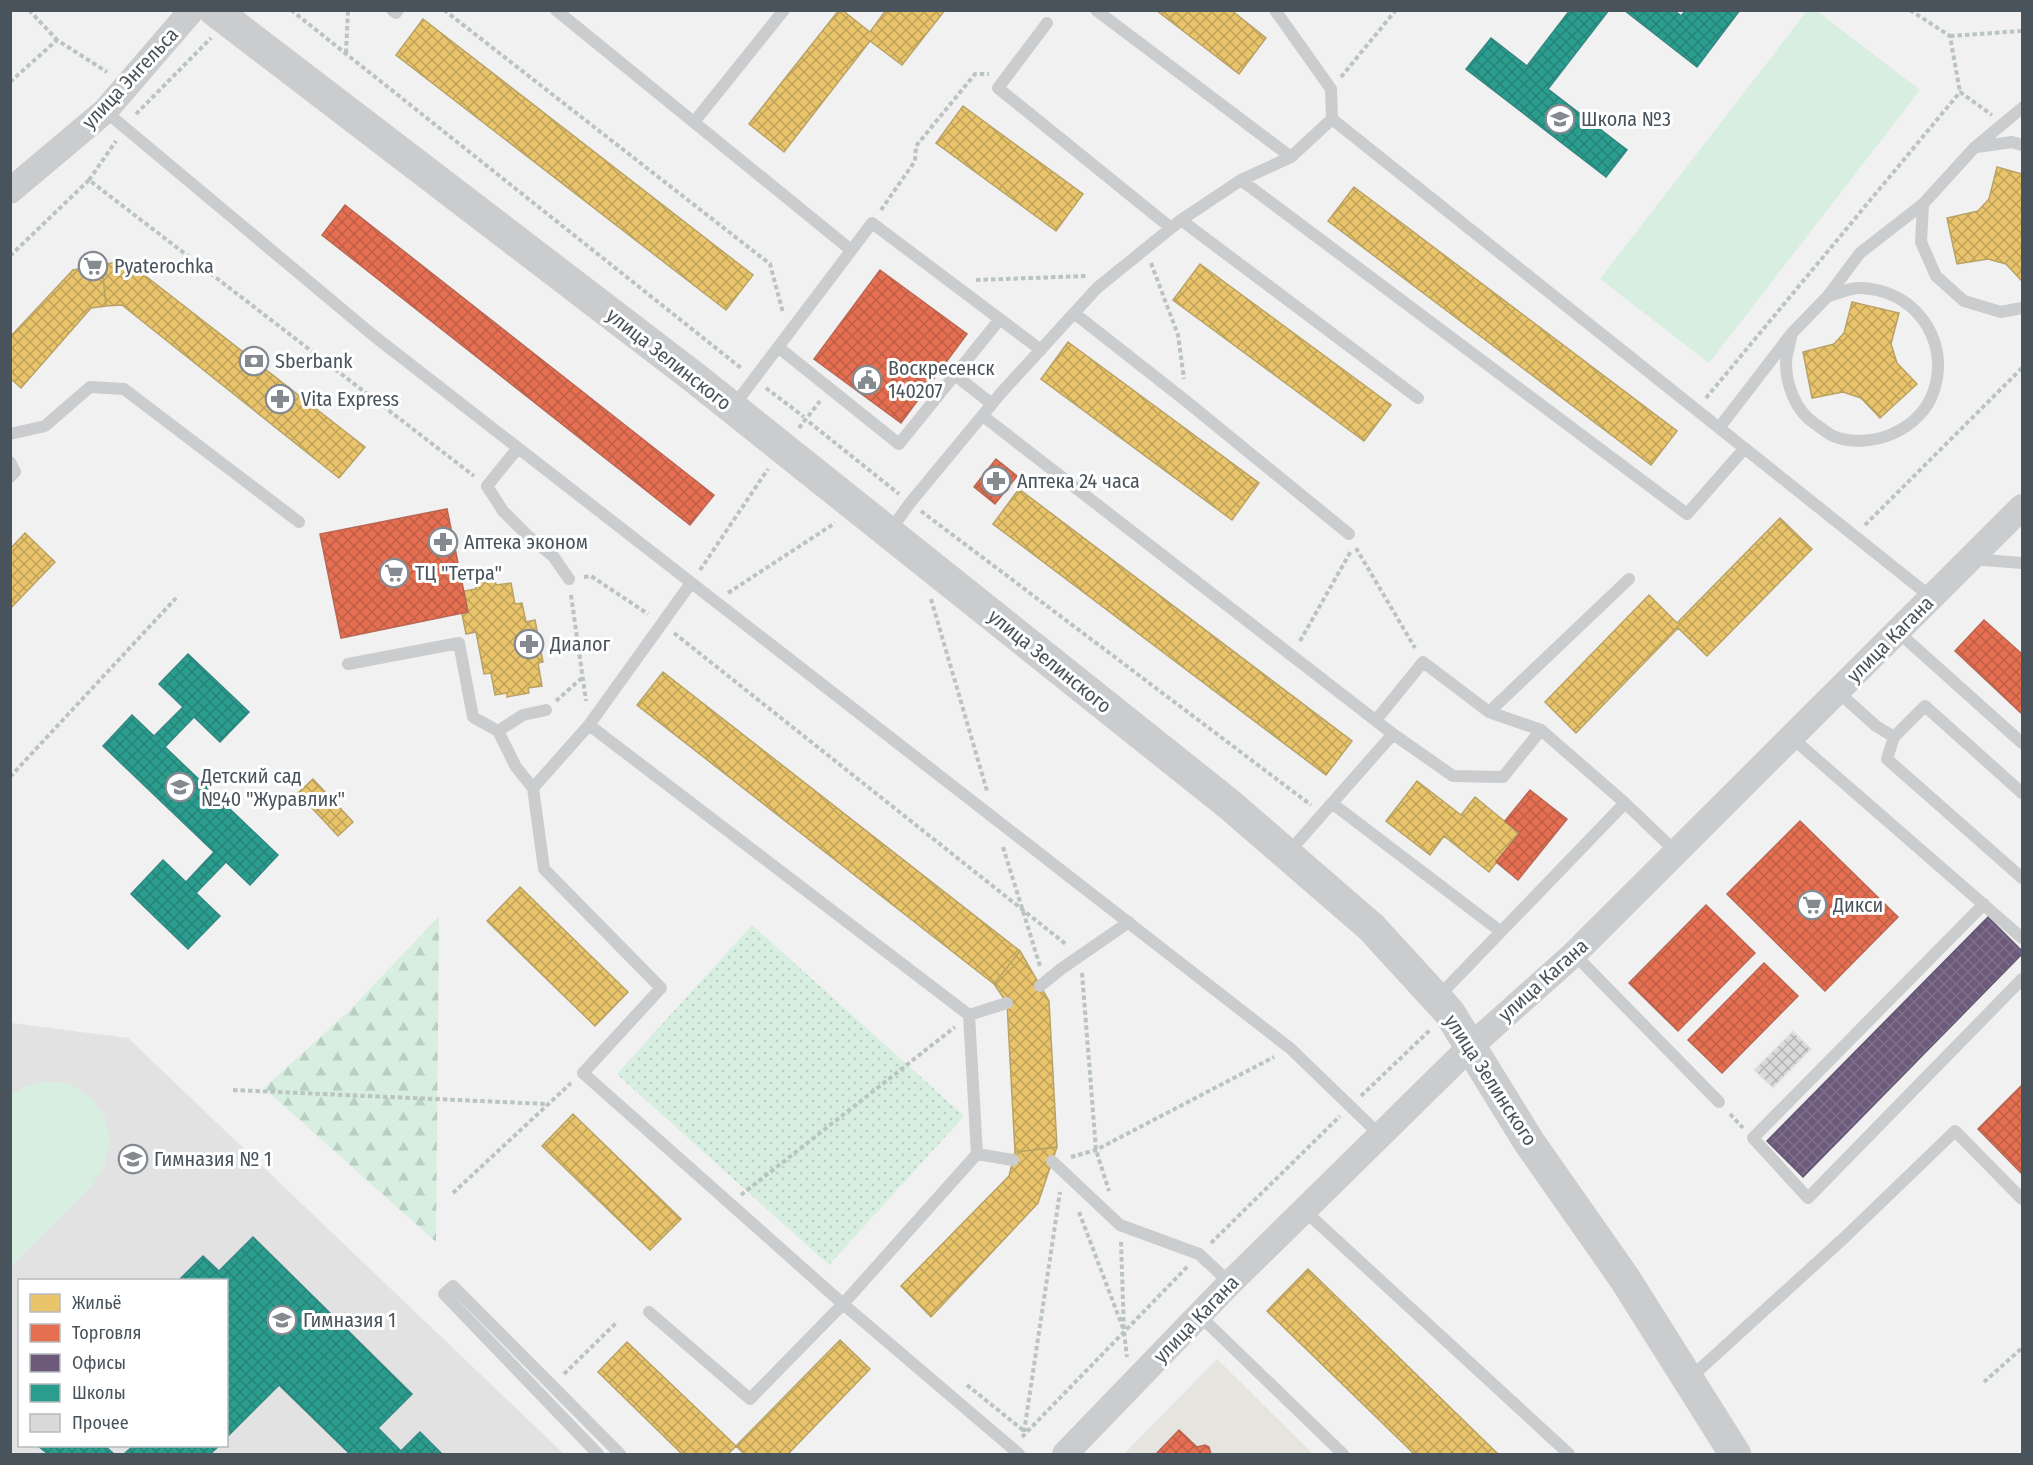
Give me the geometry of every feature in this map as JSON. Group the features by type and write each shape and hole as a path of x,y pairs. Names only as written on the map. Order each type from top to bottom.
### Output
{"street":[{"name":"улица Энгельса","path":"10,190 105,111 192,10"},
{"name":"улица Зелинского","path":"221,16 732,408 1221,797 1371,927 1442,1006 1471,1046 1529,1142 1625,1279 1735,1455"},
{"name":"улица Кагана","path":"1065,1455 1230,1283 1471,1046 1574,954 2022,507"}],"lane":[{"path":"392,10 396,14 398,10"},
{"path":"556,10 851,250"},
{"path":"694,122 784,10"},
{"path":"1096,10 1291,157"},
{"path":"888,532 910,502 992,404 1097,288 1176,224 1241,180 1291,157 1332,119 1331,88 1275,10"},
{"path":"1047,23 998,88 1176,224 1418,398"},
{"path":"1719,428 1792,333 1827,297 1860,254 1923,204 1974,147 2022,108"},
{"path":"105,111 374,336 1291,1049 1381,1136"},
{"path":"1332,119 1931,597"},
{"path":"1974,147 2012,142 2022,145"},
{"path":"1241,180 1687,514 1744,448"},
{"path":"1923,204 1922,242 1936,276 1964,301 2001,312 2022,308"},
{"path":"732,408 872,223 1041,350"},
{"path":"1792,333 1786,363 1791,393 1808,419 1833,436 1863,441 1893,435 1918,417 1934,391 1939,361 1932,331 1913,307 1886,292 1856,288 1827,297"},
{"path":"1074,313 1349,534"},
{"path":"778,347 899,444 1000,319"},
{"path":"955,375 992,404"},
{"path":"10,434 45,426 90,387 124,389 299,522"},
{"path":"983,416 1393,734 1453,776 1503,777 1540,730"},
{"path":"518,448 487,486 503,511 528,536 553,556 569,579"},
{"path":"10,462 15,472 10,477"},
{"path":"1970,558 2022,563"},
{"path":"1489,712 1629,579"},
{"path":"533,788 589,725 691,583"},
{"path":"1897,631 2022,743"},
{"path":"348,664 459,643 472,717 498,730 516,767 533,788 544,869 661,988 583,1073 843,1304 1015,1451"},
{"path":"1376,720 1423,662 1489,712 1540,730 1625,803 1676,852"},
{"path":"1837,692 1876,726 1894,737"},
{"path":"2022,793 1925,706 1894,737 1887,759 2022,878"},
{"path":"498,730 523,715 546,710"},
{"path":"589,725 969,1015 977,1154 843,1304 750,1399 649,1312"},
{"path":"1287,854 1393,734"},
{"path":"1791,737 2022,938"},
{"path":"1442,1006 1500,931 1625,803"},
{"path":"1332,804 1500,931"},
{"path":"1984,904 1753,1138 1808,1198 2022,979"},
{"path":"1043,984 1129,922"},
{"path":"1574,954 1719,1102"},
{"path":"969,1015 1007,1003"},
{"path":"1689,1379 1844,1238 1955,1131 2022,1199"},
{"path":"977,1154 1013,1160"},
{"path":"1052,1161 1120,1225 1199,1254 1230,1283"},
{"path":"1305,1211 1569,1455"},
{"path":"598,1455 444,1294 453,1286 620,1455"},
{"path":"1200,1315 1343,1455"}],"path":[{"path":"29,10 57,40 128,85"},
{"path":"291,10 804,417"},
{"path":"346,54 348,10"},
{"path":"444,10 770,264 788,334"},
{"path":"1331,88 1396,10"},
{"path":"1910,10 1950,36 2022,32"},
{"path":"10,255 89,180 125,128 221,16"},
{"path":"1950,36 1960,92 2004,123"},
{"path":"10,82 57,40"},
{"path":"872,223 915,161 916,146 975,74 1009,74"},
{"path":"1696,410 1960,92"},
{"path":"89,180 487,486"},
{"path":"1146,248 1178,334 1186,401"},
{"path":"949,281 1112,275"},
{"path":"1854,536 2022,368"},
{"path":"799,428 822,398"},
{"path":"809,422 910,502 1323,815"},
{"path":"691,583 768,469 761,464"},
{"path":"715,601 839,520"},
{"path":"1292,656 1354,545 1423,662"},
{"path":"546,710 583,677 569,579 591,576 633,604"},
{"path":"929,594 1043,984"},
{"path":"10,777 176,598"},
{"path":"662,624 1080,956 1096,1150"},
{"path":"1015,1451 1124,1332 1199,1254 1349,1107 1442,1006"},
{"path":"736,1199 969,1015"},
{"path":"1052,1161 1096,1150 1291,1049"},
{"path":"453,1193 583,1073"},
{"path":"233,1090 547,1104"},
{"path":"1719,1102 1753,1138"},
{"path":"1024,1432 1062,1181"},
{"path":"1076,1202 1124,1332 1127,1358"},
{"path":"552,1386 617,1322"},
{"path":"1984,1382 2022,1348"}],"shaded area":[{"name":"Гимназия № 1","path":"11,1023 128,1038 564,1454 11,1454"},
{"path":"1217,1359 1313,1454 1124,1454"}],"green space":[{"path":"1807,11 1817,11 1920,90 1709,363 1600,279"},
{"path":"439,916 436,1242 264,1088 350,1010"},
{"path":"752,925 964,1116 829,1265 617,1074"},
{"path":"48,1081 70,1084 92,1099 106,1118 110,1143 105,1165 91,1187 11,1266 11,1095 26,1086"}],"building: Жильё":[{"path":"839,10 870,32 886,10 945,10 902,65 870,41 784,152 749,124"},
{"path":"1156,10 1231,10 1266,38 1239,74"},
{"path":"423,19 753,275 726,310 396,55"},
{"path":"963,106 1083,194 1056,231 936,143"},
{"path":"1997,167 2022,174 2022,281 2006,264 1988,259 1957,264 1947,218 1978,211 1989,199"},
{"path":"1354,187 1677,431 1651,465 1328,221"},
{"path":"125,260 365,447 339,478 122,305 106,306 102,265"},
{"path":"1200,264 1391,405 1364,441 1173,300"},
{"path":"102,265 106,306 91,308 21,388 10,378 10,337 73,270"},
{"path":"1852,302 1899,313 1891,344 1897,363 1917,384 1880,418 1861,398 1843,392 1812,398 1803,352 1834,344 1844,333"},
{"path":"1068,342 1259,483 1232,520 1041,379"},
{"path":"1019,489 1352,741 1326,775 993,524"},
{"path":"1780,518 1812,549 1707,656 1678,628 1576,733 1545,702 1649,595 1677,623"},
{"path":"25,533 55,562 10,609 10,549"},
{"path":"495,580 496,585 511,583 515,604 522,603 526,622 535,620 543,662 538,663 542,686 528,688 529,693 507,697 507,693 495,695 491,673 484,674 476,632 466,634 462,614 468,613 464,591 476,589 475,583"},
{"path":"663,672 1020,951 994,984 637,705"},
{"path":"313,779 353,822 338,836 298,793"},
{"path":"1417,781 1461,815 1475,797 1519,833 1489,872 1444,836 1430,855 1386,821"},
{"path":"520,887 628,992 595,1026 487,921"},
{"path":"1020,951 1049,1001 1057,1147 1015,1152 1007,1003 994,984"},
{"path":"573,1114 681,1219 650,1250 542,1146"},
{"path":"1057,1147 1038,1203 931,1317 901,1286 1009,1176 1015,1152"},
{"path":"1308,1269 1498,1454 1414,1454 1267,1311"},
{"path":"840,1340 870,1369 788,1454 744,1454 736,1446"},
{"path":"627,1342 736,1446 728,1454 682,1454 598,1372"}],"building: Торговля":[{"path":"345,205 714,495 690,525 322,235"},
{"path":"880,270 967,334 901,423 814,359"},
{"name":"Аптека 24 часа","path":"996,459 1017,476 995,504 974,487"},
{"name":"ТЦ \"Тетра\"","path":"447,509 468,612 341,638 320,534"},
{"path":"1984,620 2022,654 2022,714 1955,651"},
{"path":"1530,790 1567,819 1518,880 1496,862 1520,833 1505,821"},
{"name":"Дикси","path":"1800,821 1898,917 1825,991 1727,894"},
{"path":"1706,905 1755,953 1678,1031 1629,983"},
{"path":"1764,963 1798,996 1722,1073 1688,1040"},
{"path":"2022,1085 2022,1174 1978,1129"},
{"path":"1179,1430 1197,1447 1205,1445 1209,1447 1211,1454 1156,1454"}],"building: Офисы":[{"path":"1988,917 2022,951 2022,954 1803,1177 1767,1141"}],"building: Школы":[{"name":"Школа №3","path":"1570,10 1609,10 1548,89 1627,150 1606,177 1466,69 1491,38 1527,66"},
{"name":"Школа №3","path":"1624,10 1674,10 1681,16 1686,10 1740,10 1697,67"},
{"path":"188,654 249,712 220,742 194,717 165,747 278,855 250,885 226,862 196,893 220,916 188,949 131,894 163,860 186,882 214,852 103,746 132,715 154,736 183,707 159,684"},
{"name":"Гимназия 1","path":"253,1237 412,1394 378,1428 401,1451 420,1432 442,1454 350,1454 279,1385 228,1436 228,1279 180,1279 203,1256 219,1271"},
{"path":"39,1447 106,1447 114,1454 48,1454"},
{"path":"132,1447 218,1447 210,1454 124,1454"}],"building: Прочее":[{"path":"1793,1031 1811,1049 1773,1088 1754,1070"}],"place":[{"name":"Школа №3","path":"1560,119"},
{"name":"Pyaterochka","path":"93,266"},
{"name":"Sberbank","path":"254,361"},
{"name":"Воскресенск 140207","path":"867,380"},
{"name":"Vita Express","path":"280,399"},
{"name":"Аптека 24 часа","path":"996,481"},
{"name":"Аптека эконом","path":"443,542"},
{"name":"ТЦ \"Тетра\"","path":"394,573"},
{"name":"Диалог","path":"529,644"},
{"name":"Детский сад №40 \"Журавлик\"","path":"180,787"},
{"name":"Дикси","path":"1812,905"},
{"name":"Гимназия № 1","path":"133,1159"},
{"name":"Гимназия 1","path":"282,1320"}]}
